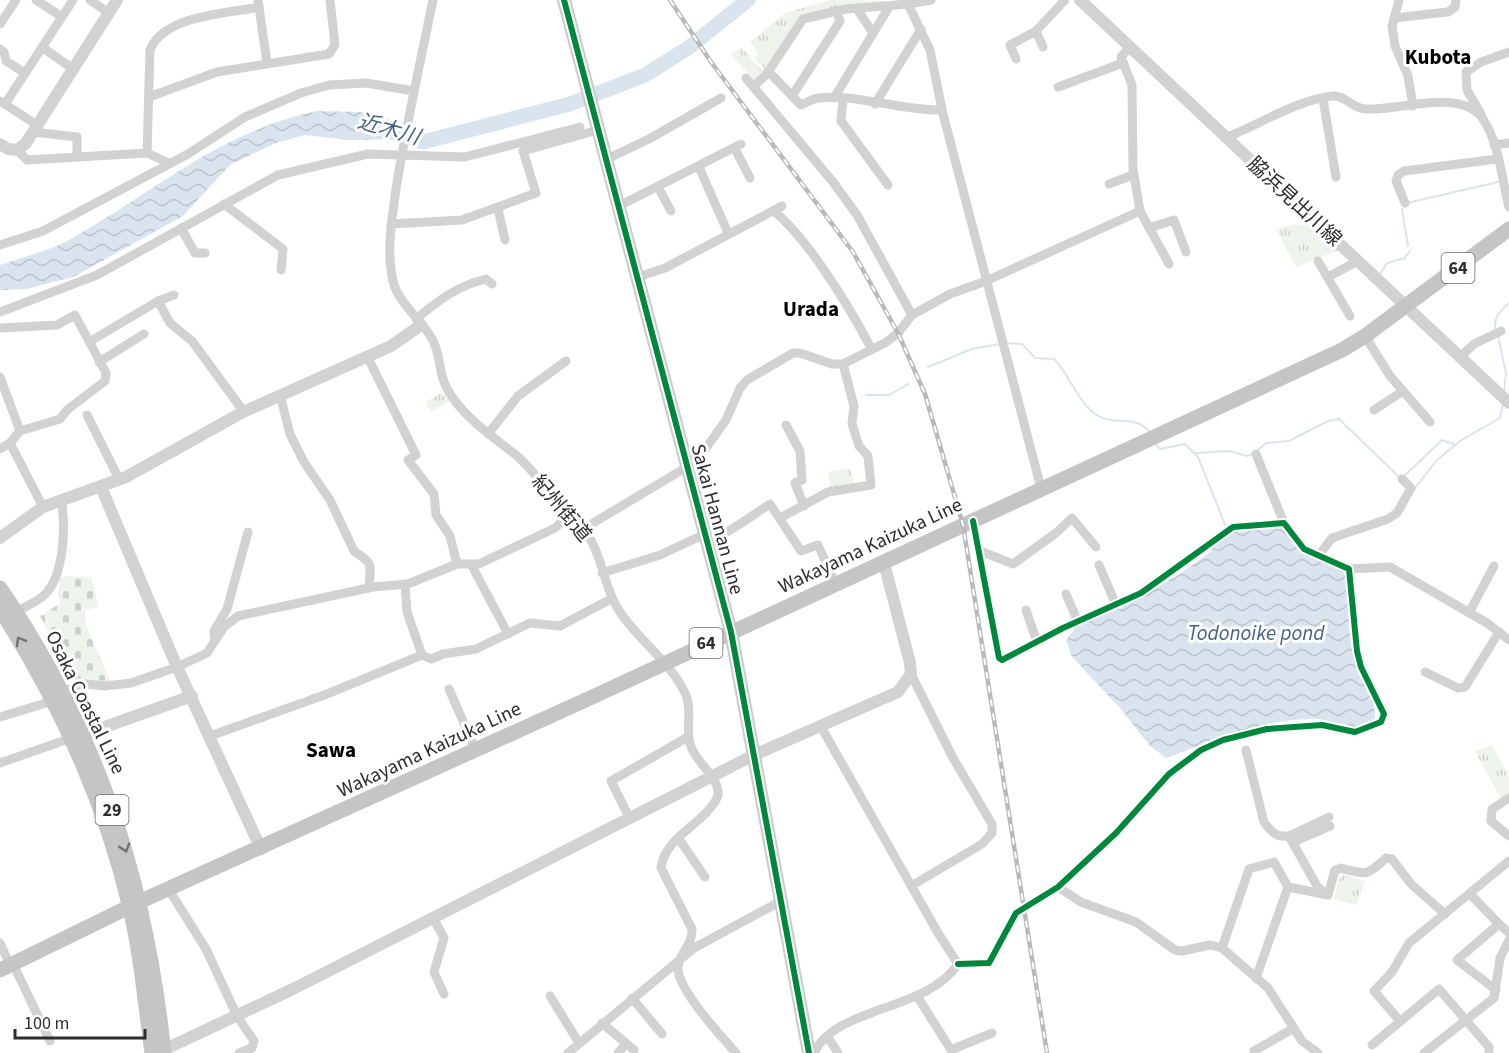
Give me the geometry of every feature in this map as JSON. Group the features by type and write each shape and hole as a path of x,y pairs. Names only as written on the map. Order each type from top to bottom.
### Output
{"main road":[{"name":"Sakai Hannan Line","path":"564,0 731,632 809,1053"},
{"name":"Wakayama Kaizuka Line","path":"8,966 134,904 170,890 476,751 1304,368 1365,336 1509,230"},
{"name":"Osaka Coastal Line","path":"0,588 16,612 76,736 106,789 134,904 146,924 159,1052"},
{"name":"Osaka Coastal Line","path":"0,609 56,696"}],"street":[{"path":"0,24 16,0"},
{"path":"36,0 62,17"},
{"path":"73,0 25,73 2,102 35,128 77,137 77,156"},
{"path":"90,0 109,13"},
{"path":"18,150 74,69 117,0"},
{"path":"149,97 217,72 330,54 335,45 330,0"},
{"name":"紀州街道","path":"433,0 413,93 391,224 390,256 393,281 397,292 432,337 438,352 440,375 451,396 488,434 518,457 547,488 568,516 583,529 597,551 611,599 642,639 666,663 688,701 688,737 692,750 719,789 715,804 663,856 661,868 692,929 692,938 678,970 681,981 736,1053"},
{"path":"754,86 768,71 801,20 836,10 889,7 931,0"},
{"path":"1016,59 1010,45 1036,31 1065,0"},
{"name":"脇浜見出川線","path":"1080,0 1505,399"},
{"path":"1399,0 1399,9 1392,26 1395,46 1408,76 1413,106"},
{"path":"1394,18 1448,12 1455,7 1456,0"},
{"path":"147,153 150,50 163,31 178,23 258,4 267,63"},
{"path":"908,4 930,50 942,110 1041,488"},
{"path":"888,185 842,121 839,99 889,7"},
{"path":"857,9 873,33"},
{"path":"792,96 840,21 836,10"},
{"path":"875,104 921,29"},
{"path":"1036,31 1043,47"},
{"path":"1130,46 1121,57 1132,86 1133,175 1140,211 1169,264"},
{"path":"42,47 74,69"},
{"path":"0,49 4,52 6,61 25,73"},
{"path":"1509,52 1468,69 1469,93 1494,146 1509,207"},
{"path":"1061,83 1089,71 1123,63"},
{"path":"768,71 801,105 814,99 839,99 912,109 942,110"},
{"path":"746,78 833,182 857,215 912,315"},
{"path":"0,245 43,231 169,163 245,117 301,93 329,86 366,83 413,93"},
{"path":"1458,103 1469,93"},
{"path":"1227,137 1285,111 1341,96 1366,109 1458,103 1474,111 1483,119"},
{"path":"607,159 649,139 721,98"},
{"path":"1323,99 1336,177"},
{"path":"391,224 462,220 498,209 536,192 524,151 597,125"},
{"path":"0,312 97,275 278,175 357,156 402,153 465,157 580,127"},
{"path":"1494,146 1509,143"},
{"path":"0,144 18,150 27,160 147,153 169,163"},
{"path":"619,206 738,147 750,178"},
{"path":"1405,203 1396,181 1398,175 1404,171 1497,159"},
{"path":"699,167 729,232"},
{"path":"1109,184 1133,175"},
{"path":"658,187 670,211"},
{"path":"224,204 283,249 282,270"},
{"path":"498,209 505,240"},
{"path":"638,277 665,268 729,232 778,209 846,303 871,348"},
{"path":"583,529 687,467 714,438 726,420 740,388 747,380 793,353 800,353 832,364 843,364 885,343 898,333 912,315 950,294 1140,211"},
{"path":"1149,228 1174,220 1186,252"},
{"path":"181,228 195,253 205,253"},
{"path":"1318,261 1350,316"},
{"path":"1328,277 1358,261"},
{"path":"0,538 43,507 101,488 244,412 391,346 419,322 444,295 467,284 486,279 492,284"},
{"path":"88,342 158,301 174,295"},
{"path":"158,301 170,323 192,341 244,412"},
{"path":"0,328 57,325 75,315 106,373 105,381 67,410 60,419 20,431 10,443 0,449"},
{"path":"1461,357 1474,344 1502,331"},
{"path":"99,362 144,334"},
{"path":"1365,336 1390,376 1431,422"},
{"path":"368,357 416,455 408,459 434,494 435,514 450,536 457,564"},
{"path":"488,434 518,396 566,362"},
{"path":"780,518 828,492 871,485 868,456 859,446 852,424 854,406 843,364"},
{"path":"0,377 20,431"},
{"path":"1374,410 1403,391"},
{"path":"280,395 290,434 304,462 330,500 354,551 366,557 370,563 369,588"},
{"path":"87,414 119,479"},
{"path":"786,425 800,451 802,480 795,483 804,506"},
{"path":"10,443 43,507"},
{"path":"1256,454 1284,523 1304,549 1349,569 1390,567 1470,613 1509,640"},
{"path":"1318,556 1332,538 1388,519 1397,513 1410,488 1402,480"},
{"path":"101,488 177,668 192,696 261,849"},
{"path":"16,612 48,592 58,566 63,539 64,517 61,500"},
{"path":"603,573 706,538 732,532 739,524 770,504 801,551 818,545 836,585"},
{"path":"0,717 86,684 105,686 131,683 177,668 207,653 231,620 238,616 369,588 405,584 457,564 479,564 555,528 568,516"},
{"path":"980,551 1013,564 1056,533 1072,518 1096,547"},
{"path":"973,521 999,658 1002,660 1158,583 1233,527 1284,523"},
{"path":"215,641 214,631 226,609 248,532"},
{"path":"884,562 910,663 910,674 953,758 992,824 992,833 982,844 910,886"},
{"path":"471,564 508,634"},
{"path":"1099,565 1116,605"},
{"path":"1470,613 1494,566"},
{"path":"958,964 989,963 1016,913 1058,887 1116,833 1169,774 1201,750 1223,740 1268,729 1322,725 1355,732 1381,722 1384,714 1364,676 1357,651 1349,569"},
{"path":"405,584 407,612 422,655"},
{"path":"1066,594 1078,622"},
{"path":"210,736 327,694 422,655 431,659 443,654 468,652 530,623 560,626 611,599"},
{"path":"1026,610 1037,642"},
{"path":"1425,672 1458,688 1465,687 1499,632"},
{"path":"159,1052 237,1016 754,755 898,692 910,674"},
{"path":"449,689 476,751"},
{"path":"0,763 192,696"},
{"path":"820,725 910,886 958,964"},
{"path":"629,817 611,781 688,737"},
{"path":"1246,750 1264,822 1270,832 1291,839 1329,821"},
{"path":"1509,798 1492,809 1491,821 1509,836"},
{"path":"679,839 705,877"},
{"path":"1291,839 1317,886 1328,895"},
{"path":"1328,895 1335,870 1341,868 1364,875 1370,873 1386,858 1392,859 1411,884 1445,914"},
{"path":"1400,1020 1374,991 1392,972 1409,943 1509,861"},
{"path":"1222,948 1249,869 1274,862 1288,887 1256,978"},
{"path":"1058,887 1081,902 1136,922 1176,950 1182,951 1210,945 1222,948 1268,988 1302,1041 1318,1053"},
{"path":"1288,887 1328,895"},
{"path":"170,890 206,949 237,1016 254,1041 252,1048 239,1053"},
{"path":"1470,894 1509,933"},
{"path":"568,1053 684,956 781,902"},
{"path":"433,918 444,938 434,972 444,994"},
{"path":"1496,990 1457,960 1499,924"},
{"path":"1424,1053 1490,1004 1496,990 1500,958 1509,940"},
{"path":"0,943 8,966 50,1041"},
{"path":"814,1053 819,1043 841,1026 880,1010 904,1004 950,975 958,964"},
{"path":"1372,1045 1439,989 1489,1047 1489,1053"},
{"path":"550,996 579,1043"},
{"path":"917,996 952,1051 992,1033"},
{"path":"632,998 662,1034"},
{"path":"602,1023 630,1047 618,1053"},
{"path":"1256,1053 1254,1051 1294,1028"},
{"path":"827,1036 838,1053"}],"green space":[{"path":"830,0 885,1 888,6 807,15 766,70 754,58 759,54 750,42 785,13"},
{"path":"741,47 763,72 754,80 731,55"},
{"path":"1309,224 1339,250 1296,267 1276,230 1288,225"},
{"path":"442,392 449,401 431,412 426,402"},
{"path":"850,468 854,484 830,488 828,472"},
{"path":"91,577 99,607 85,610 86,625 110,681 84,680 76,684 40,616 61,603 58,596 60,578"},
{"path":"1492,745 1509,776 1509,794 1501,799 1475,751"},
{"path":"1343,874 1365,881 1356,905 1334,899 1339,879"}],"water":[{"path":"317,111 362,112 401,123 398,139 349,140 305,135 276,143 230,165 183,216 73,277 26,289 0,290 0,265 44,251 69,240 218,148 281,121"},
{"name":"Todonoike pond","path":"1285,527 1295,544 1341,569 1347,578 1351,642 1359,671 1373,702 1375,717 1373,725 1348,728 1319,719 1290,720 1236,733 1166,758 1150,746 1121,709 1072,657 1066,640 1077,626 1121,608 1178,575 1209,553 1220,539 1234,529"}],"waterway":[{"name":"近木川","path":"380,128 423,142 570,104 645,75 688,48 748,0"},
{"path":"1407,203 1498,182"},
{"path":"1402,209 1408,246"},
{"path":"1380,274 1387,263 1405,258 1410,251"},
{"path":"1496,330 1496,318 1509,303"},
{"path":"1498,336 1506,373 1504,392"},
{"path":"1005,343 1022,344 1035,358 1054,359 1085,404 1098,416 1133,422 1145,427 1150,433"},
{"path":"928,367 972,349 1000,344"},
{"path":"866,395 889,395 908,384"},
{"path":"1415,488 1438,459 1460,441 1500,418 1503,403"},
{"path":"1257,451 1266,443 1289,441 1328,421 1339,419 1399,477"},
{"path":"1403,477 1442,440 1456,445"},
{"path":"1156,444 1160,449 1185,444 1198,457 1226,527"},
{"path":"1196,453 1229,451 1247,456 1252,454"}],"railway":[{"path":"670,0 711,62 853,252 898,333 925,394 963,525 1047,1053"}],"cycle path":[{"path":"564,0 731,632 809,1053"},
{"path":"958,964 989,963 1016,913 1058,887 1116,833 1169,774 1201,750 1223,740 1267,729 1322,725 1355,732 1381,722 1384,714 1361,667 1357,651 1349,569 1304,549 1284,523 1233,527 1141,593 1063,628 1002,660 999,658 973,521"}],"district":[{"name":"Kubota","path":"1438,57"},
{"name":"Urada","path":"811,309"},
{"name":"Sawa","path":"331,750"}]}
